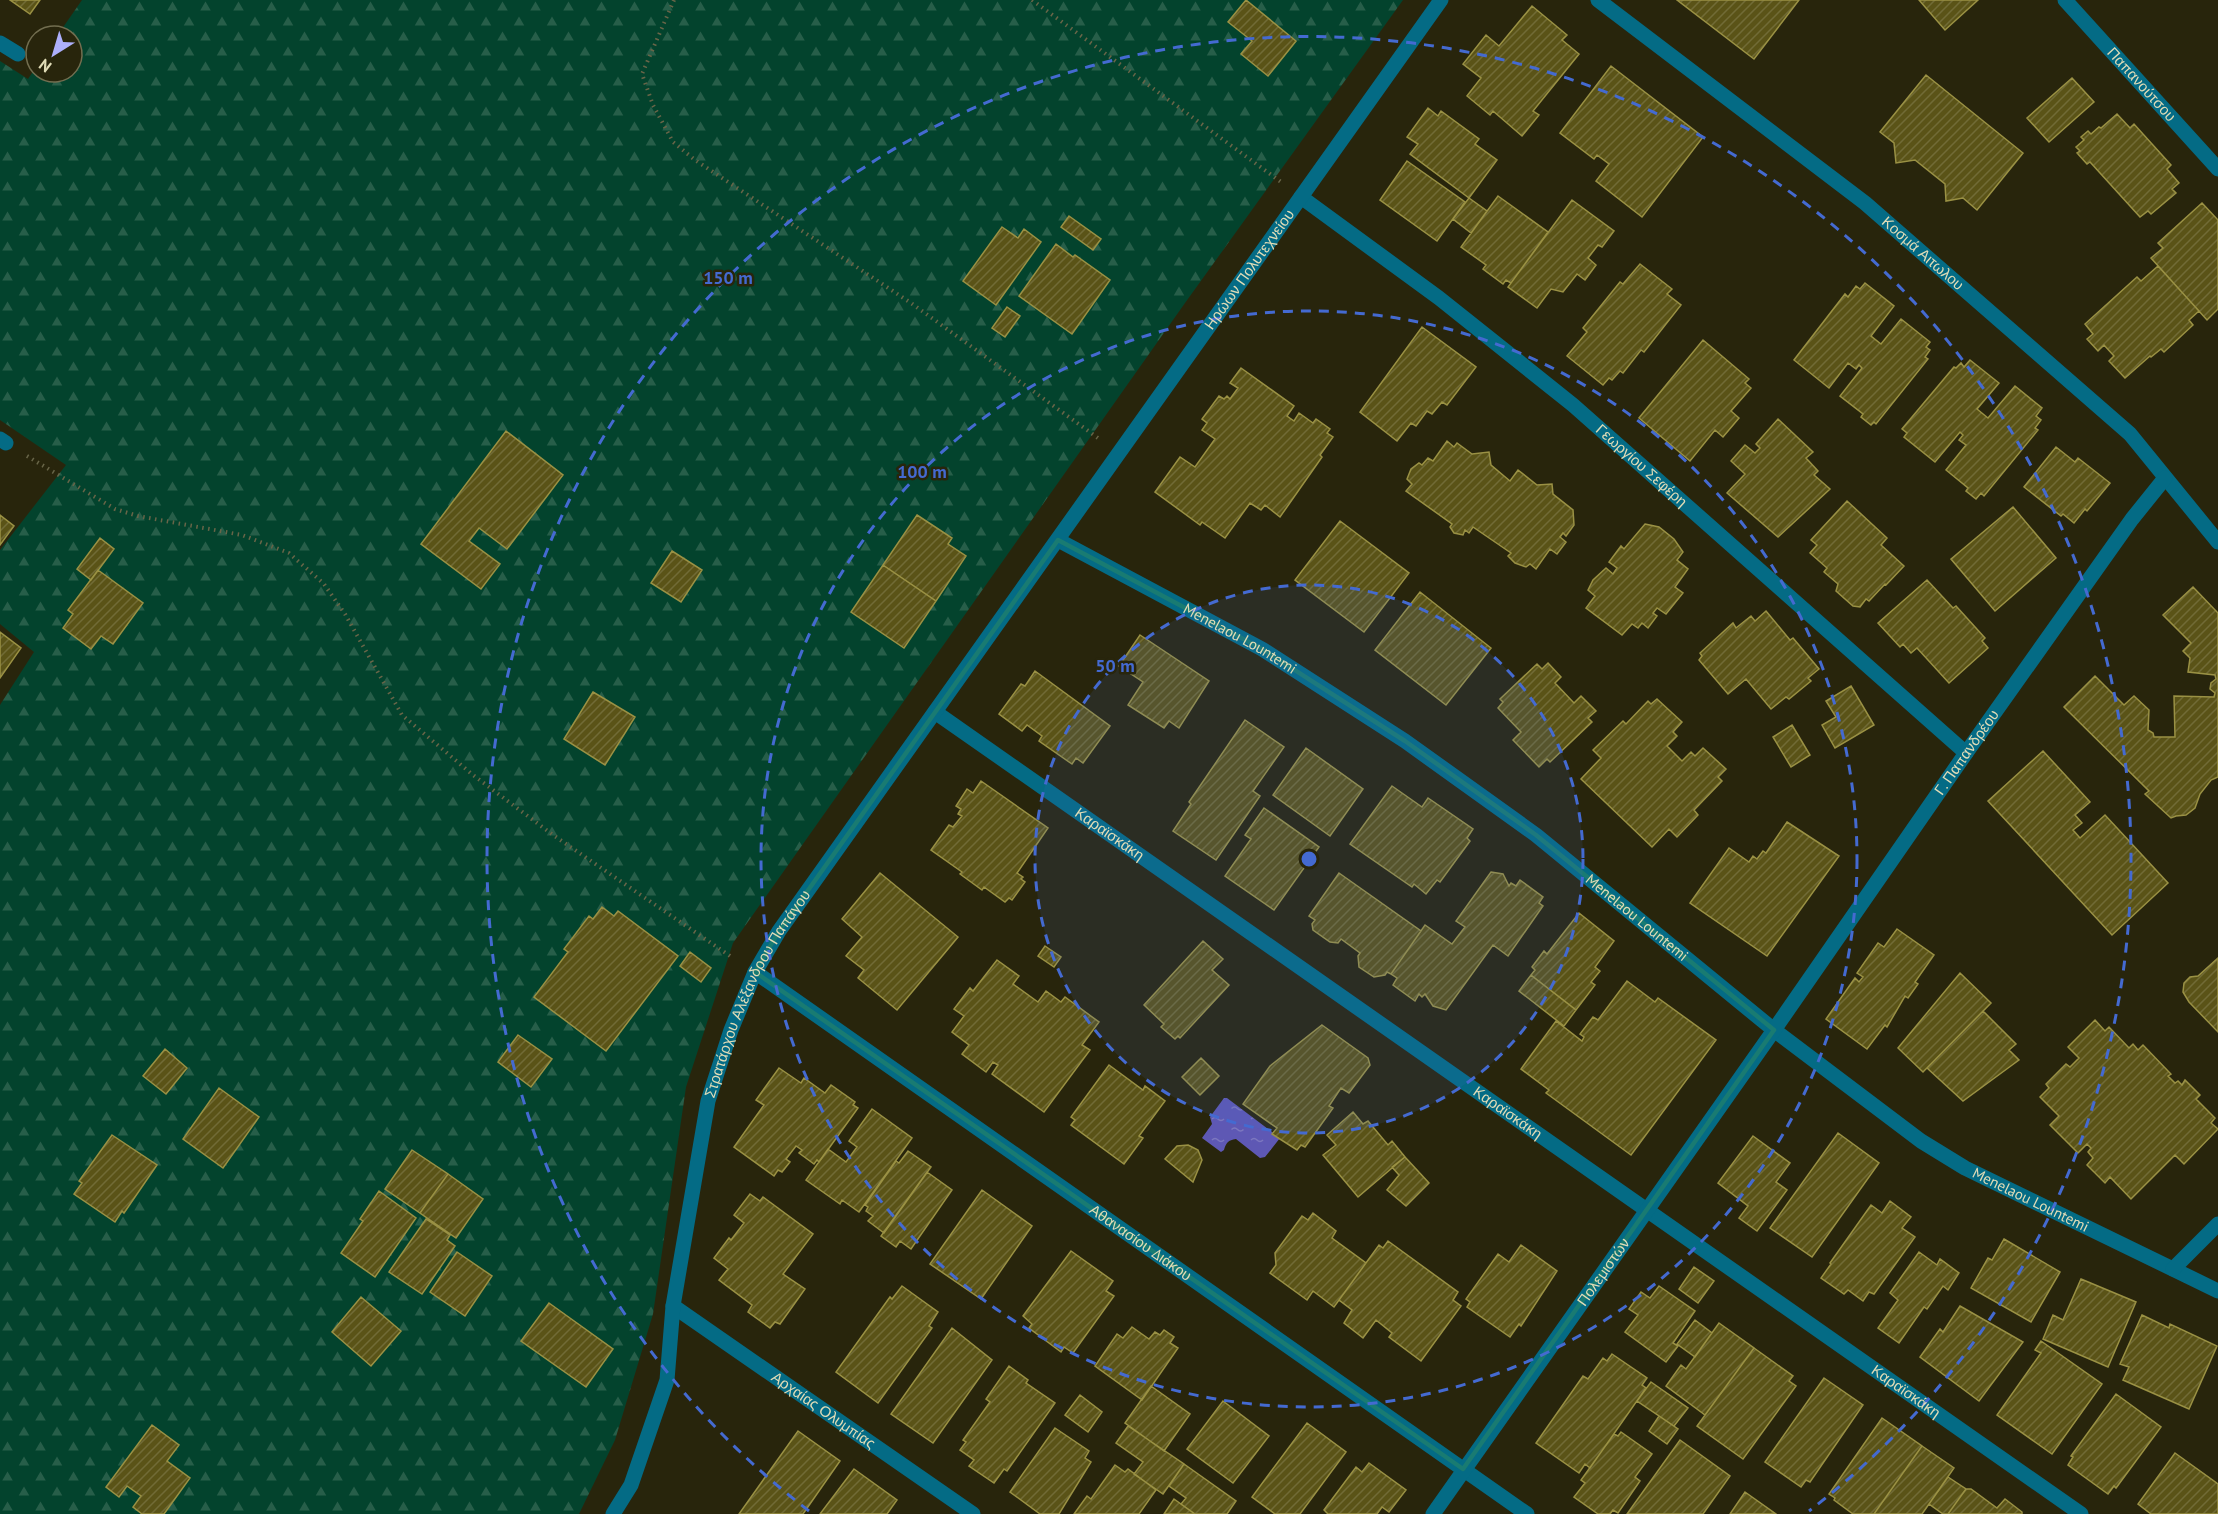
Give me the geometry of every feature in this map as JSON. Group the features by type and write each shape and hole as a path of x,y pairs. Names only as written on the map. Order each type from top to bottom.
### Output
{"street":[{"name":"Ηρώων Πολυτεχνείου","path":"1058,540 1441,0"},
{"name":"Κοσμά Αιτωλου","path":"1598,0 1865,203 2130,434 2218,542"},
{"name":"Παπανούτσου","path":"2066,0 2218,169"},
{"path":"0,43 18,54"},
{"name":"Γεωργίου Σεφέρη","path":"1301,197 1439,298 1573,405 1966,753"},
{"name":"Γ. Παπανδρέου","path":"1774,1030 1966,753 2132,519 2165,478"},
{"name":"Στρατάρχου Αλέξανδρου Παπάγου","path":"613,1514 631,1485 667,1380 673,1306 708,1101 731,1030 755,972 779,931 1058,540"},
{"name":"Menelaou Lountemi","path":"1058,540 1262,649 1405,741 1536,834 1774,1030 1921,1141 1965,1168 2218,1291"},
{"name":"Καραϊσκάκη","path":"935,712 2081,1514"},
{"name":"Αθανασίου Διάκου","path":"755,972 1527,1514"},
{"name":"Πολεμιστών","path":"1432,1514 1774,1030"},
{"path":"2172,1269 2218,1224"},
{"name":"Αρχαίας Ολυμπίας","path":"673,1306 973,1514"}],"path":[{"path":"674,0 642,74 652,105 673,142 695,160 911,303 1118,453"},
{"path":"1032,0 1301,197"},
{"path":"3,441 115,509 138,516 242,535 289,553 324,584 345,614 402,715 473,775 552,835 755,972"}],"highlighted area":[{"path":"1058,540 1262,649 1405,741 1536,835 1774,1030 1463,1469 755,972 779,931"}],"green space":[{"path":"82,0 1403,0 1185,303 733,943 686,1087 653,1314 615,1440 579,1514 0,1514 0,705 34,652 0,624 0,550 66,465 0,420 0,61 24,76 24,84 84,84 84,24 65,24"}],"water":[{"path":"1224,1098 1280,1138 1265,1157 1260,1158 1236,1139 1228,1142 1221,1152 1202,1138 1212,1124 1210,1117"}],"building":[{"path":"10,0 40,0 30,14"},
{"path":"1246,0 1296,41 1268,76 1241,54 1252,41 1228,22"},
{"path":"1677,0 1799,0 1754,59"},
{"path":"1919,0 1978,0 1945,30"},
{"path":"1532,6 1567,35 1562,40 1579,54 1533,111 1539,115 1522,136 1493,111 1490,115 1467,96 1481,78 1463,64 1486,35 1499,46"},
{"path":"1611,66 1703,137 1642,217 1596,181 1609,164 1597,155 1594,159 1560,133"},
{"path":"1926,75 2023,153 1977,210 1963,198 1946,201 1945,184 1915,160 1896,163 1894,143 1880,132"},
{"path":"2072,78 2094,102 2049,142 2027,118"},
{"path":"1428,108 1438,116 1441,111 1479,139 1475,144 1497,160 1469,198 1410,154 1418,144 1407,137"},
{"path":"2117,114 2130,128 2134,124 2171,165 2167,169 2179,183 2172,189 2176,193 2151,214 2148,211 2140,217 2090,162 2087,164 2077,153 2080,151 2076,147 2084,140 2081,137 2088,131 2091,134 2099,127 2101,128"},
{"path":"1407,161 1465,202 1437,241 1380,200"},
{"path":"1498,196 1548,232 1511,283 1506,280 1503,284 1483,269 1486,265 1461,247"},
{"path":"1469,198 1487,211 1471,233 1453,219"},
{"path":"1572,200 1614,231 1602,247 1598,245 1588,258 1596,265 1585,280 1577,274 1563,292 1551,289 1537,308 1508,287"},
{"path":"2202,203 2218,220 2218,309 2207,320 2151,258 2163,248 2158,243"},
{"path":"1069,216 1101,239 1093,250 1061,227"},
{"path":"1002,227 1018,238 1024,229 1041,242 996,305 963,281"},
{"path":"1056,244 1110,280 1072,334 1019,296"},
{"path":"1640,264 1672,289 1667,294 1681,305 1644,352 1641,350 1623,373 1620,371 1612,380 1609,378 1603,385 1567,356 1587,332 1583,328 1620,282 1623,284"},
{"path":"2158,266 2199,311 2189,320 2193,325 2164,352 2161,349 2150,356 2125,378 2109,361 2114,356 2104,345 2098,351 2087,339 2093,334 2085,324 2137,277 2141,281"},
{"path":"1865,283 1894,306 1871,336 1881,344 1901,319 1930,342 1926,347 1930,350 1925,357 1928,359 1876,424 1874,422 1871,425 1861,417 1863,414 1840,396 1862,368 1859,365 1856,369 1848,363 1829,388 1794,360 1845,294 1848,297 1856,286 1860,289"},
{"path":"1007,307 1020,316 1005,337 992,328"},
{"path":"1422,327 1476,367 1447,405 1442,402 1432,414 1427,411 1416,426 1411,423 1397,441 1360,412"},
{"path":"1703,340 1749,379 1745,383 1751,388 1731,411 1739,418 1723,437 1715,430 1690,461 1639,418"},
{"path":"1970,360 1999,383 1977,409 1988,418 2015,386 2042,408 2036,416 2041,420 2035,428 2038,430 1984,496 1981,493 1976,499 1966,491 1968,488 1946,470 1966,445 1959,440 1963,435 1960,432 1935,462 1904,437 1907,433 1902,429 1954,367 1956,368 1961,363 1964,367"},
{"path":"1241,368 1294,406 1287,416 1294,421 1299,413 1313,423 1316,419 1330,429 1327,433 1333,437 1320,455 1322,457 1280,517 1265,505 1261,510 1250,503 1225,538 1202,522 1200,525 1155,492 1180,457 1195,467 1215,439 1202,430 1207,423 1202,419 1219,396 1224,399 1227,396 1230,399 1238,388 1230,383"},
{"path":"1778,419 1813,452 1806,458 1818,471 1814,475 1830,489 1778,537 1727,493 1745,474 1731,461 1745,445 1755,453 1760,448 1756,444"},
{"path":"506,431 563,475 507,549 479,528 469,541 500,564 481,589 421,544"},
{"path":"1447,441 1454,447 1457,443 1472,454 1489,452 1491,465 1510,481 1518,470 1537,485 1552,484 1553,494 1573,510 1574,525 1566,536 1563,533 1560,537 1566,542 1557,554 1550,549 1536,569 1530,564 1526,567 1515,563 1508,556 1511,553 1473,527 1469,533 1465,530 1463,535 1454,533 1450,527 1452,524 1406,491 1412,484 1407,479 1411,469 1419,463 1422,465 1428,458 1433,461"},
{"path":"2056,447 2075,462 2078,458 2110,483 2074,523 2063,514 2061,516 2024,487"},
{"path":"1847,501 1887,538 1881,545 1904,566 1860,607 1853,606 1836,591 1838,584 1824,572 1827,568 1810,553 1817,545 1811,540"},
{"path":"2013,507 2056,558 1995,611 1951,559"},
{"path":"0,515 14,526 0,545"},
{"path":"917,515 952,538 948,544 966,556 936,601 883,565"},
{"path":"1340,521 1409,573 1364,632 1295,580"},
{"path":"1645,524 1659,527 1674,539 1683,552 1677,560 1688,569 1675,587 1683,593 1666,614 1657,608 1653,613 1657,616 1648,628 1642,623 1638,628 1632,624 1622,635 1586,608 1595,596 1588,590 1593,580 1606,568 1613,574 1617,568 1609,562 1621,546 1624,549"},
{"path":"100,538 114,549 91,580 77,569"},
{"path":"672,551 702,570 681,602 651,583"},
{"path":"883,565 936,601 904,648 851,612"},
{"path":"98,570 143,603 113,644 101,636 91,649 63,628 73,614 68,610"},
{"path":"1927,580 1953,608 1956,606 1985,638 1982,641 1988,648 1949,683 1917,648 1911,653 1903,644 1900,647 1878,623"},
{"path":"2193,587 2218,613 2218,777 2211,780 2200,794 2195,808 2186,815 2171,818 2145,794 2149,791 2064,707 2095,676 2124,705 2134,696 2149,710 2148,730 2153,733 2154,737 2175,737 2174,696 2214,697 2215,693 2210,689 2211,683 2216,679 2215,675 2188,672 2190,658 2183,651 2191,643 2163,615"},
{"path":"1420,592 1491,648 1446,705 1375,650"},
{"path":"1766,611 1790,640 1793,638 1819,669 1808,678 1811,681 1789,699 1786,697 1771,709 1746,679 1728,694 1699,660 1702,656 1700,653 1733,623 1736,628 1751,616 1755,621"},
{"path":"0,632 21,648 0,678"},
{"path":"1140,635 1209,681 1179,728 1169,721 1164,728 1128,705 1143,682 1119,666"},
{"path":"1548,663 1561,677 1555,683 1574,703 1581,696 1596,711 1588,718 1592,722 1550,762 1547,759 1539,767 1513,740 1521,732 1498,708 1503,702 1500,699 1537,664 1542,669"},
{"path":"1035,671 1110,726 1083,763 1076,758 1072,764 1039,741 1042,736 1027,725 1022,731 999,714 1021,684 1025,686"},
{"path":"1851,686 1874,725 1835,748 1822,725 1836,717 1826,701"},
{"path":"593,692 635,717 605,765 564,739"},
{"path":"1657,699 1682,722 1673,732 1677,736 1667,746 1682,761 1691,752 1695,756 1703,748 1726,769 1718,777 1722,781 1694,810 1698,815 1677,837 1669,829 1652,847 1581,779 1601,758 1593,750 1623,721 1626,724 1648,701 1651,704"},
{"path":"1245,720 1284,747 1253,791 1260,796 1216,860 1173,831 1191,804 1189,802"},
{"path":"1792,725 1810,755 1791,767 1773,737"},
{"path":"1306,748 1363,789 1330,836 1273,795"},
{"path":"2043,751 2090,802 2075,815 2082,823 2073,830 2080,838 2105,815 2168,883 2112,935 1988,801"},
{"path":"981,781 1048,828 1017,873 1023,877 1021,879 1025,882 1012,900 1009,898 1005,902 984,887 982,890 960,874 962,872 931,850 949,825 953,827 962,816 958,814 961,809 956,806 967,789 973,793"},
{"path":"1392,786 1422,807 1428,798 1473,829 1467,838 1470,841 1440,882 1437,880 1426,894 1414,884 1412,887 1350,844"},
{"path":"1264,808 1319,847 1274,910 1225,876 1251,839 1245,835"},
{"path":"1787,822 1839,856 1767,956 1690,903 1729,848 1749,862 1753,856 1757,859 1763,851 1766,853"},
{"path":"1491,872 1503,874 1509,886 1511,883 1516,886 1520,880 1543,897 1539,903 1543,906 1508,956 1493,945 1446,1010 1433,1006 1425,994 1422,997 1419,994 1415,1001 1393,985 1397,978 1391,974 1425,925 1452,944 1465,927 1456,921"},
{"path":"880,873 958,937 897,1010 858,978 864,970 846,956 862,937 842,919"},
{"path":"1339,873 1421,931 1391,974 1387,972 1385,975 1374,977 1359,967 1360,953 1341,939 1338,943 1330,942 1313,930 1312,924 1315,920 1309,916"},
{"path":"602,907 614,916 618,911 678,956 606,1051 534,997 568,952 564,949 589,916 593,919"},
{"path":"1579,913 1614,941 1595,967 1600,971 1591,982 1595,985 1576,1010 1531,975 1535,970 1532,967 1544,951 1547,954"},
{"path":"1897,929 1934,955 1915,982 1918,984 1908,998 1905,996 1887,1027 1885,1025 1867,1049 1826,1019 1855,978 1859,982 1863,977 1857,973 1878,943 1884,947"},
{"path":"1203,941 1223,959 1212,970 1229,985 1180,1038 1178,1036 1175,1039 1161,1027 1164,1024 1144,1005"},
{"path":"1045,946 1061,957 1054,967 1038,956"},
{"path":"690,952 711,968 701,982 680,966"},
{"path":"2218,958 2218,1032 2189,1002 2183,992 2184,983 2190,977 2198,976"},
{"path":"997,960 1019,976 1013,984 1038,1002 1046,991 1061,1002 1065,997 1099,1022 1082,1045 1090,1050 1044,1112 992,1074 998,1065 993,1062 986,1072 962,1054 969,1045 952,1032 964,1016 954,1009 970,988 973,991"},
{"path":"1960,973 1991,1003 1923,1072 1898,1048"},
{"path":"1531,975 1576,1010 1564,1026 1519,991"},
{"path":"1627,981 1655,1002 1658,998 1716,1040 1631,1155 1546,1093 1549,1090 1521,1069 1556,1021 1582,1041 1584,1037 1580,1034 1593,1017 1598,1020"},
{"path":"1983,1011 2016,1044 2009,1050 2019,1060 1963,1101 1927,1068"},
{"path":"2095,1020 2105,1031 2109,1027 2129,1048 2133,1044 2138,1050 2143,1045 2171,1074 2168,1076 2175,1083 2178,1081 2182,1085 2185,1080 2200,1095 2196,1099 2215,1118 2211,1123 2218,1129 2184,1164 2175,1155 2131,1199 2110,1177 2105,1183 2087,1165 2093,1158 2088,1152 2091,1148 2087,1144 2078,1153 2050,1125 2059,1116 2040,1097 2049,1088 2046,1084 2066,1064 2070,1067 2079,1058 2068,1047"},
{"path":"1322,1025 1368,1058 1370,1065 1349,1093 1341,1088 1329,1106 1333,1108 1305,1147 1301,1145 1297,1150 1272,1134 1277,1128 1243,1104 1270,1066"},
{"path":"518,1035 552,1059 531,1087 498,1062"},
{"path":"165,1049 187,1068 166,1094 143,1076"},
{"path":"1201,1058 1219,1076 1200,1095 1182,1077"},
{"path":"1109,1065 1143,1090 1145,1086 1165,1101 1139,1136 1143,1138 1124,1164 1071,1125 1075,1120 1071,1117"},
{"path":"779,1068 801,1083 804,1078 825,1093 831,1085 855,1102 853,1105 858,1108 819,1162 817,1160 814,1164 799,1153 802,1150 796,1146 786,1159 790,1162 782,1172 778,1170 774,1176 734,1147 764,1105 756,1100"},
{"path":"219,1088 259,1117 223,1168 183,1139"},
{"path":"872,1109 912,1138 859,1212 842,1200 840,1204 806,1180 828,1149 846,1162 857,1147 849,1141"},
{"path":"1353,1112 1363,1124 1368,1121 1388,1145 1392,1141 1405,1157 1358,1197 1323,1155 1336,1145 1327,1135"},
{"path":"1838,1133 1879,1163 1812,1257 1770,1228"},
{"path":"112,1135 157,1165 124,1213 122,1211 115,1222 74,1194 82,1183 79,1181"},
{"path":"1753,1136 1790,1163 1776,1182 1787,1190 1757,1231 1739,1218 1748,1206 1718,1183"},
{"path":"1188,1145 1198,1150 1202,1160 1193,1182 1165,1159 1177,1146"},
{"path":"412,1150 448,1174 420,1213 385,1189"},
{"path":"908,1151 931,1167 884,1233 868,1221 873,1216 866,1211 868,1207 865,1205 896,1161 899,1163"},
{"path":"1405,1157 1429,1183 1406,1206 1387,1190 1399,1175 1392,1167"},
{"path":"927,1172 952,1190 911,1249 900,1241 896,1247 881,1236"},
{"path":"448,1174 483,1199 456,1238 420,1213"},
{"path":"982,1190 1032,1226 981,1299 930,1264"},
{"path":"379,1191 416,1218 375,1277 341,1253 363,1221 360,1219"},
{"path":"750,1194 760,1201 763,1197 813,1234 783,1274 805,1289 780,1324 775,1322 770,1328 748,1312 752,1305 719,1280 728,1269 714,1258 744,1223 734,1215"},
{"path":"1890,1201 1911,1217 1902,1228 1915,1237 1874,1294 1869,1292 1863,1301 1848,1290 1844,1294 1821,1278 1871,1205 1882,1213"},
{"path":"1313,1213 1336,1231 1332,1238 1366,1263 1334,1307 1313,1291 1307,1300 1270,1273 1276,1265 1275,1253 1302,1216 1308,1220"},
{"path":"426,1219 450,1235 447,1240 455,1246 422,1294 389,1272"},
{"path":"2004,1239 2060,1272 2031,1322 1971,1288 1988,1258 1992,1260"},
{"path":"1388,1241 1458,1292 1453,1300 1461,1306 1421,1361 1389,1337 1392,1333 1376,1320 1363,1338 1344,1323 1352,1310 1339,1300 1379,1245 1383,1248"},
{"path":"1521,1245 1557,1271 1521,1326 1519,1324 1510,1337 1467,1307 1470,1302 1466,1299 1498,1254 1509,1262"},
{"path":"1071,1251 1113,1281 1106,1291 1114,1296 1073,1353 1064,1347 1061,1352 1029,1328 1032,1324 1023,1316"},
{"path":"457,1252 492,1276 465,1316 430,1292"},
{"path":"1919,1252 1937,1265 1940,1259 1959,1273 1948,1290 1943,1286 1927,1309 1924,1307 1899,1343 1878,1328 1898,1300 1890,1293"},
{"path":"1694,1267 1714,1281 1698,1303 1679,1289"},
{"path":"2081,1279 2136,1302 2108,1367 2043,1339 2053,1315 2063,1320"},
{"path":"902,1286 938,1312 929,1326 932,1328 878,1403 836,1372 890,1297 892,1299"},
{"path":"1659,1286 1695,1311 1673,1343 1678,1346 1666,1362 1625,1332 1638,1315 1629,1309 1641,1292 1650,1298"},
{"path":"361,1297 401,1331 371,1366 332,1332"},
{"path":"549,1303 613,1349 586,1387 521,1341"},
{"path":"1960,1306 2023,1342 1979,1401 1920,1357 1940,1329 1943,1332"},
{"path":"2142,1315 2169,1328 2170,1324 2217,1346 2189,1409 2123,1380 2129,1367 2120,1364"},
{"path":"1695,1320 1712,1333 1695,1357 1677,1344"},
{"path":"1719,1323 1754,1348 1705,1415 1666,1386 1681,1365 1686,1369"},
{"path":"1132,1327 1149,1339 1155,1332 1160,1335 1164,1330 1174,1337 1170,1343 1178,1348 1142,1400 1095,1366 1117,1334 1123,1338"},
{"path":"952,1328 992,1360 933,1443 891,1414"},
{"path":"2041,1341 2102,1384 2052,1454 1997,1415 2041,1353 2035,1350"},
{"path":"1754,1348 1793,1376 1789,1381 1796,1386 1743,1459 1697,1426"},
{"path":"1612,1354 1647,1378 1642,1385 1646,1388 1590,1468 1585,1464 1579,1473 1536,1443 1583,1376 1588,1379 1603,1358 1607,1361"},
{"path":"1009,1366 1028,1380 1026,1383 1055,1403 1007,1471 1004,1469 994,1483 969,1466 974,1460 960,1450 966,1442 963,1440 990,1402 986,1399"},
{"path":"1824,1378 1863,1405 1810,1482 1806,1480 1801,1487 1765,1462"},
{"path":"1651,1382 1688,1408 1674,1426 1637,1401"},
{"path":"1151,1386 1190,1414 1164,1451 1125,1423"},
{"path":"2116,1394 2161,1427 2116,1488 2114,1486 2108,1494 2068,1465 2073,1457 2071,1456"},
{"path":"1080,1395 1102,1412 1088,1432 1065,1415"},
{"path":"1223,1401 1269,1436 1233,1483 1187,1449"},
{"path":"1659,1416 1678,1429 1667,1444 1649,1431"},
{"path":"1882,1418 1922,1446 1874,1514 1853,1514 1829,1494"},
{"path":"1307,1423 1346,1452 1300,1514 1275,1514 1252,1497"},
{"path":"152,1425 179,1445 167,1461 190,1478 164,1514 142,1514 133,1507 141,1496 127,1486 119,1497 106,1487"},
{"path":"1128,1426 1184,1464 1163,1494 1134,1474 1143,1462 1116,1443"},
{"path":"1055,1428 1089,1451 1085,1458 1091,1462 1059,1514 1040,1514 1010,1492"},
{"path":"798,1431 840,1461 803,1514 739,1514"},
{"path":"1621,1432 1652,1454 1635,1477 1640,1481 1618,1513 1613,1510 1610,1514 1598,1514 1574,1497 1585,1483 1581,1480 1614,1434 1618,1436"},
{"path":"1680,1440 1730,1476 1703,1514 1627,1514"},
{"path":"1922,1446 1954,1468 1922,1514 1874,1514"},
{"path":"2175,1453 2218,1484 2218,1514 2151,1514 2138,1504"},
{"path":"1369,1463 1406,1490 1389,1512 1382,1507 1377,1514 1328,1514 1324,1510 1356,1467 1362,1472"},
{"path":"1184,1464 1236,1501 1227,1514 1195,1514 1181,1504 1186,1498 1169,1486"},
{"path":"1115,1465 1125,1472 1128,1469 1156,1490 1139,1514 1074,1514 1087,1496 1091,1499"},
{"path":"854,1469 897,1500 887,1514 820,1514"},
{"path":"1948,1477 1966,1489 1948,1514 1943,1514 1929,1504"},
{"path":"1966,1489 1971,1489 1997,1508 2005,1499 2022,1514 1948,1514"},
{"path":"1745,1492 1776,1514 1730,1514"},
{"path":"1174,1499 1195,1514 1164,1514"}]}
